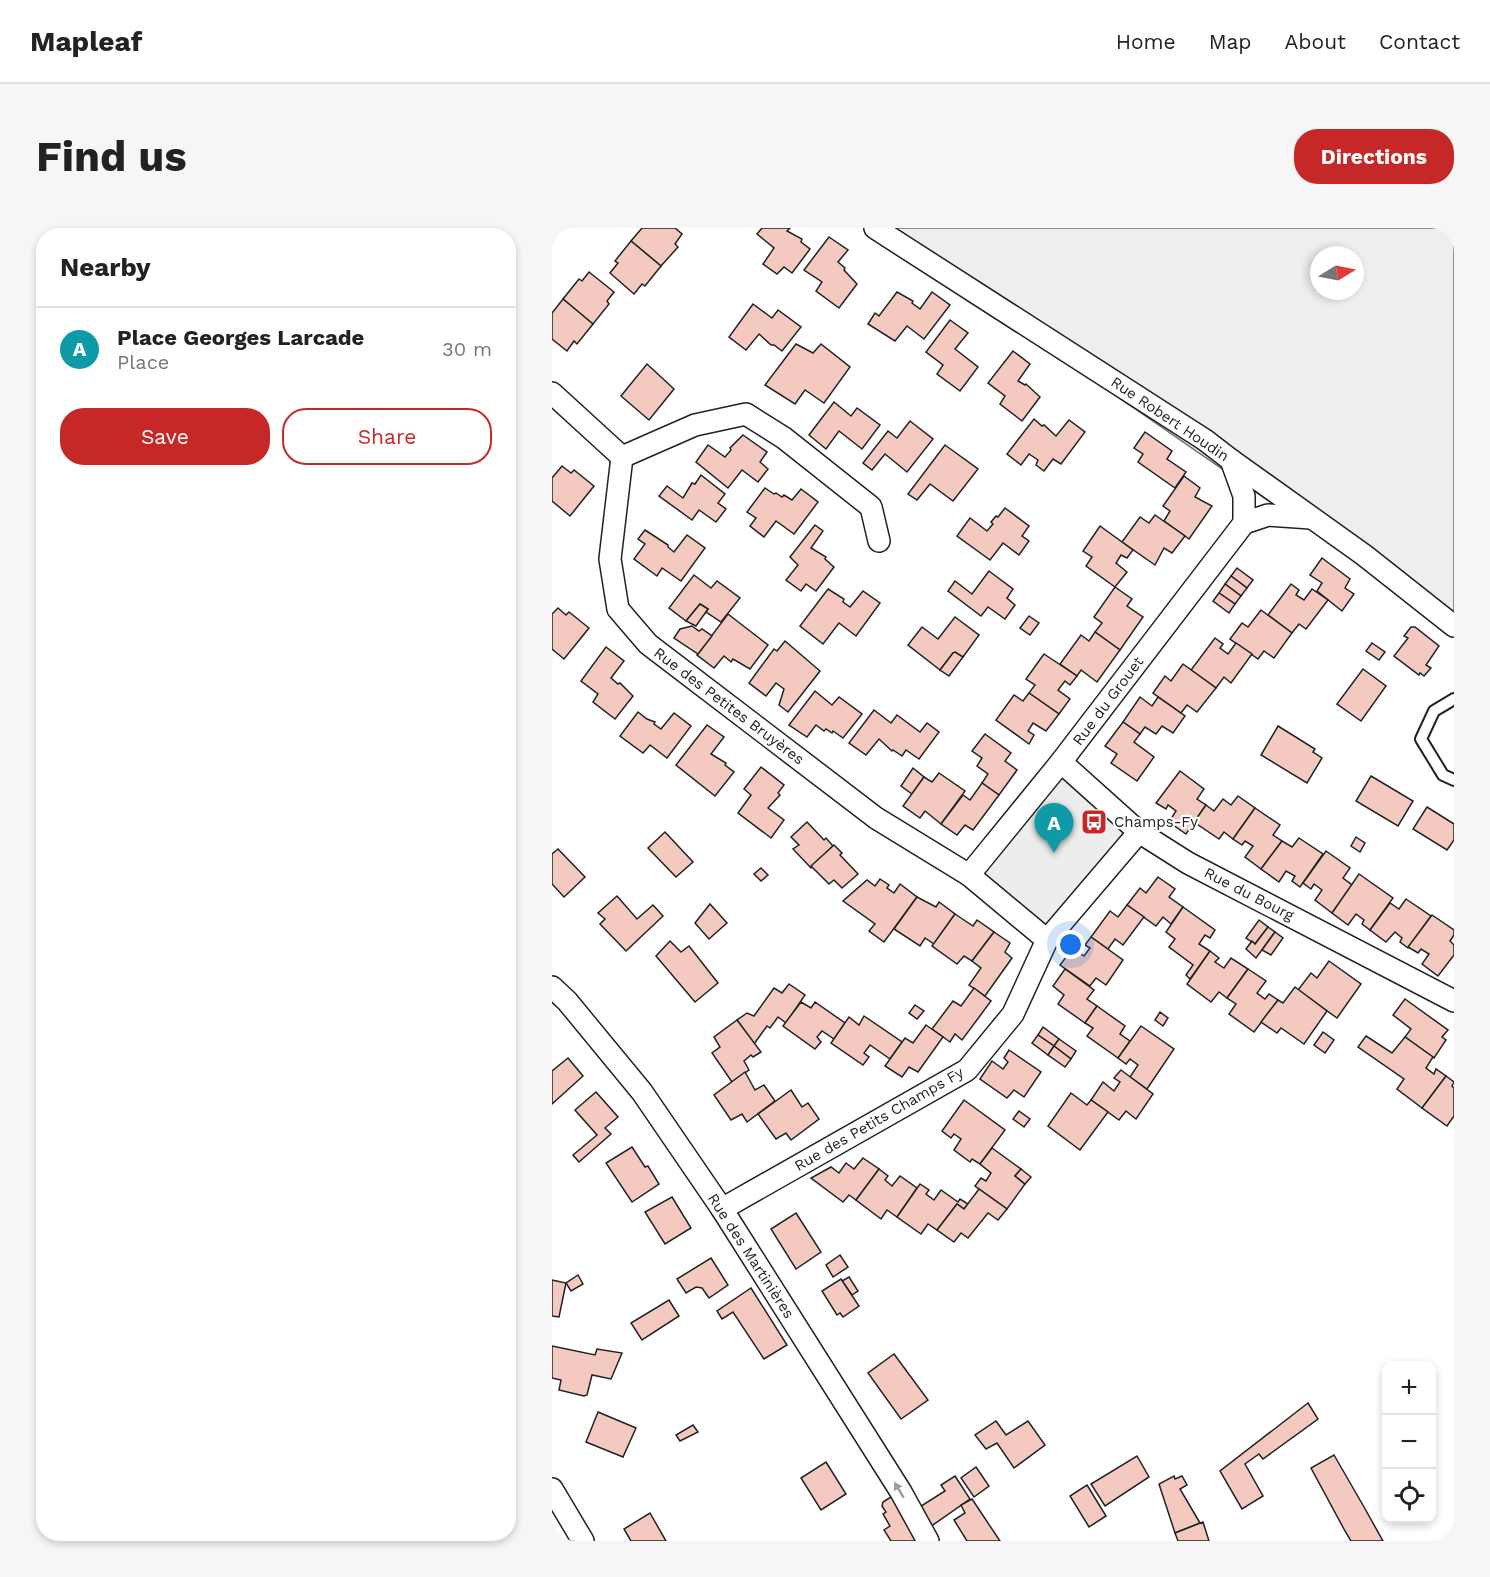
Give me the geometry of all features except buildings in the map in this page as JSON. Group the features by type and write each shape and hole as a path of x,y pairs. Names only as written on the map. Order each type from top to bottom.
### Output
{"street":[{"name":"Rue Robert Houdin","path":"875,228 1205,440 1364,555 1454,626"},
{"path":"552,393 622,457 694,425 746,414 784,438 871,507 879,542"},
{"name":"Rue des Petites Bruyères","path":"622,457 610,559 618,609 648,644 876,818 969,875 1047,940"},
{"path":"1231,460 1244,495 1244,523 1268,516 1312,518"},
{"name":"Rue du Grouet","path":"969,875 1062,762 1244,523"},
{"name":"Rue du Bourg","path":"1062,762 1139,832 1188,863 1454,1001"},
{"name":"Rue des Petits Champs Fy","path":"722,1209 967,1070 1013,1014 1047,940 1139,832"},
{"name":"Rue des Martinières","path":"552,987 567,1001 642,1092 722,1209 901,1492 928,1541"},
{"path":"552,1489 584,1541"}],"lane":[{"path":"1454,699 1434,711 1421,739 1443,775 1454,780"}],"shaded area":[{"path":"873,228 1454,228 1454,629"},
{"path":"1061,762 1139,832 1047,940 969,875"}],"place":[{"name":"Champs-Fy","path":"1094,822"},
{"name":"Place Georges Larcade","path":"1054,853"}]}
